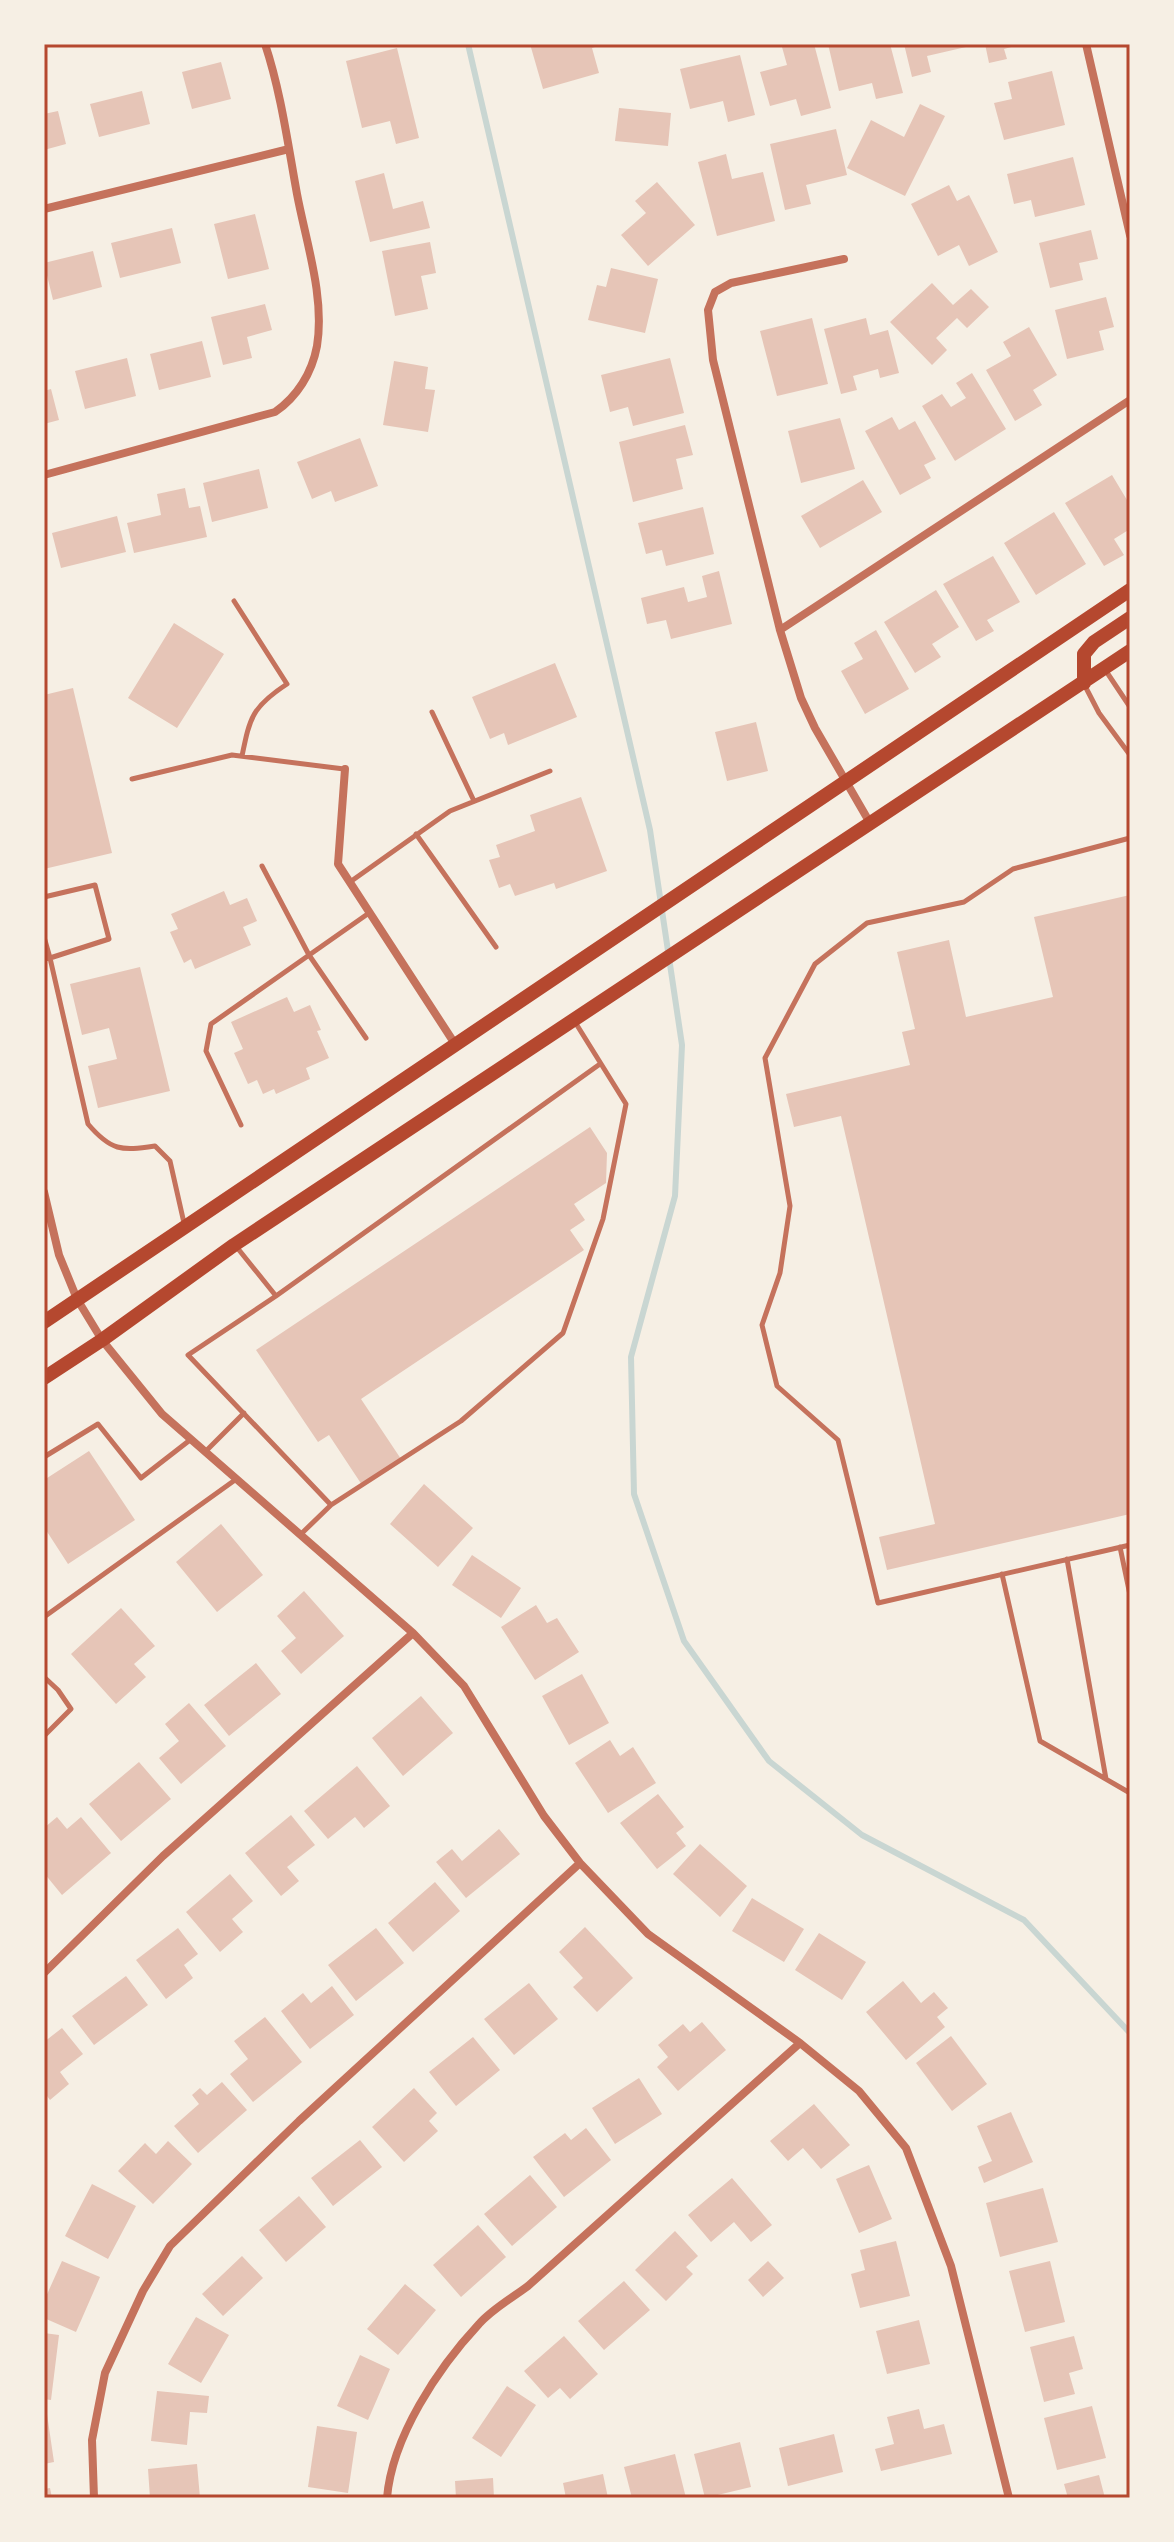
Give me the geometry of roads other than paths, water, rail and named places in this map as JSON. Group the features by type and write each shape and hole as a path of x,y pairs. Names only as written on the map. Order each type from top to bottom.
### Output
{"main road":[{"path":"44,1322 1130,590"},
{"path":"1084,683 1084,654 1094,642 1130,618"},
{"path":"44,1378 234,1245 1130,651"}],"street":[{"path":"44,475 275,412 291,401 308,374 319,329 315,287 265,44"},
{"path":"1086,44 1130,235"},
{"path":"44,209 289,149"},
{"path":"844,259 731,283 715,292 708,310 713,360 780,630 801,698 870,823"},
{"path":"780,630 1130,400"},
{"path":"345,769 338,864 455,1044"},
{"path":"44,1192 59,1255 77,1299 102,1340 162,1414 203,1453 413,1633 464,1686 544,1816 580,1863 648,1934 800,2043 859,2091 906,2148 951,2266 1009,2498"},
{"path":"44,1973 163,1856 413,1633"},
{"path":"94,2498 92,2440 105,2373 143,2291 170,2246 299,2121 580,1863"},
{"path":"387,2498 393,2466 404,2434 447,2365 481,2322 528,2286 800,2043"}],"lane":[{"path":"234,601 287,684 264,699 249,722 242,756"},
{"path":"1104,668 1130,707"},
{"path":"1084,683 1099,713 1130,755"},
{"path":"432,712 474,801"},
{"path":"132,779 232,755 345,769"},
{"path":"350,882 450,811 550,771"},
{"path":"416,834 496,947"},
{"path":"1130,838 1013,869 964,902 867,923 815,964 765,1058 790,1206 780,1273 762,1325 777,1386 838,1440 878,1603 1130,1545"},
{"path":"262,866 309,955 366,1038"},
{"path":"44,897 95,885 109,939 47,958"},
{"path":"241,1125 206,1051 211,1024 369,913"},
{"path":"44,937 88,1124 103,1142 125,1150 155,1146 170,1161 184,1227"},
{"path":"299,1535 331,1505 461,1421 563,1333 603,1219 626,1104 574,1019"},
{"path":"331,1505 188,1355 276,1296 600,1064"},
{"path":"234,1245 276,1296"},
{"path":"203,1453 244,1413"},
{"path":"44,1457 98,1424 141,1478 190,1440"},
{"path":"44,1617 235,1480"},
{"path":"1120,1547 1130,1595"},
{"path":"1067,1559 1106,1779"},
{"path":"1002,1574 1040,1741 1130,1793"},
{"path":"44,1677 71,1709 44,1736"}],"waterway":[{"path":"468,44 650,830 682,1045 675,1196 631,1357 634,1494 684,1641 769,1761 862,1835 1024,1920 1130,2033"}]}
